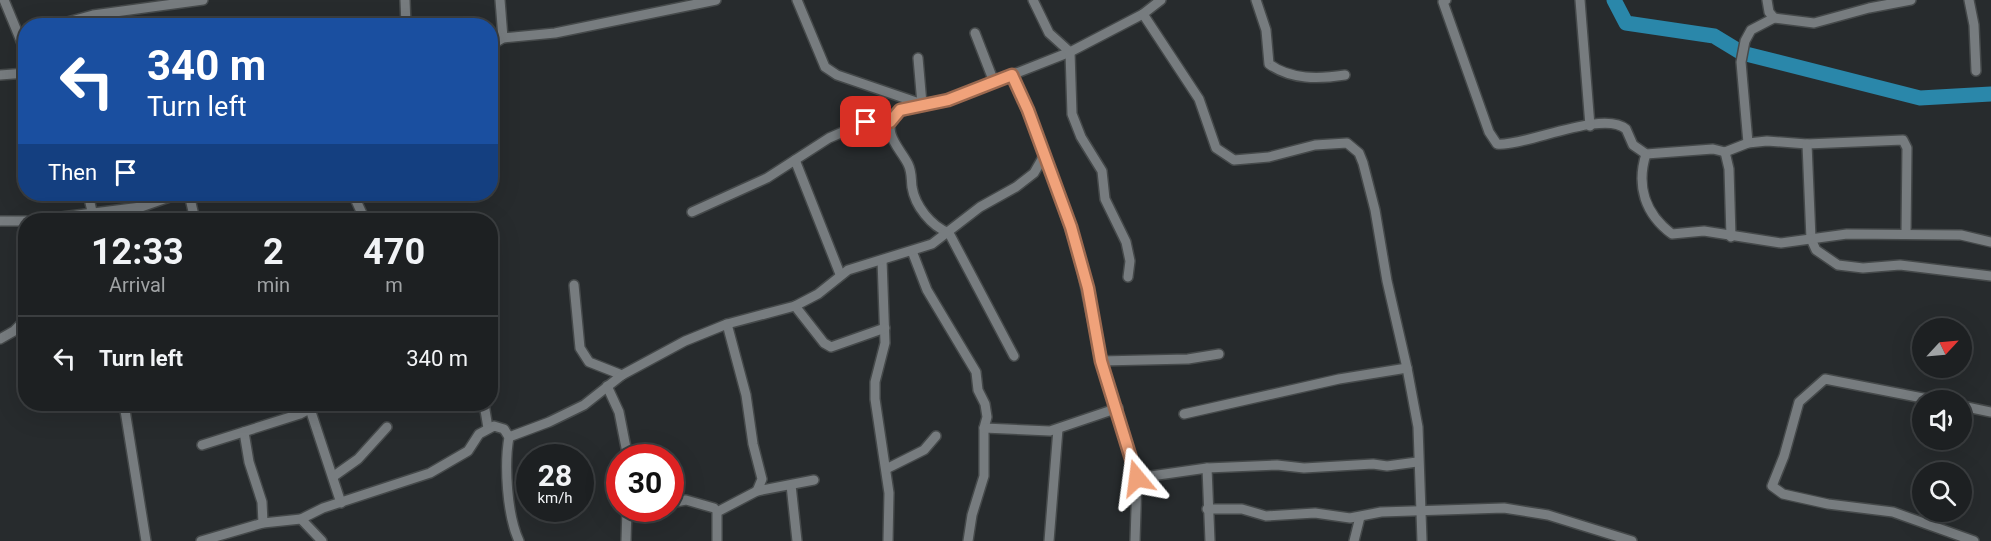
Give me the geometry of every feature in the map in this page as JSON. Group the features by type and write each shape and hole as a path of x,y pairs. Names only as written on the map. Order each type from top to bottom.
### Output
{"street":[{"path":"126,0 129,10"},
{"path":"82,18 203,0"},
{"path":"405,0 406,18"},
{"path":"500,0 503,38"},
{"path":"498,41 503,38 555,33 702,1 716,0"},
{"path":"797,0 825,67 837,75 922,104"},
{"path":"1033,0 1049,33 1070,52 1072,114 1081,137 1102,171 1105,199 1126,242 1130,261 1128,277"},
{"path":"890,122 900,110 948,100 1070,52 1143,14 1161,0"},
{"path":"1256,0 1266,30 1269,64 1297,76 1322,79 1345,75"},
{"path":"1446,0 1443,2 1449,26 1489,132 1497,144 1590,126 1622,125 1633,145 1646,154 1713,149 1725,152 1748,143 1807,144 1903,140 1907,148 1906,234"},
{"path":"1580,0 1590,126"},
{"path":"1767,0 1769,12 1774,18"},
{"path":"1748,143 1741,75 1742,53 1751,30 1774,18 1814,23 1869,8 1911,0"},
{"path":"1969,0 1974,25 1976,71"},
{"path":"2,2 18,28"},
{"path":"1143,14 1199,99 1216,148 1234,160 1269,157 1290,149 1335,143 1347,143 1359,153 1376,210 1387,281 1418,427 1417,462 1422,541"},
{"path":"975,33 994,82"},
{"path":"918,58 922,104"},
{"path":"0,75 18,74"},
{"path":"1012,75 1045,154 1079,256 1101,361 1118,408 1137,478 1135,541"},
{"path":"692,212 767,178 829,138 866,122 890,122"},
{"path":"890,122 894,143 909,168 913,189 922,210 938,229 949,232 1014,356"},
{"path":"1807,144 1811,239 1816,250 1838,265 1863,268 1900,265 1991,276"},
{"path":"1725,152 1729,169 1731,237"},
{"path":"509,436 549,422 584,405 622,375 685,341 728,324 795,306 818,294 840,274 868,262 912,251 949,232 967,217 1016,187 1034,173 1045,154"},
{"path":"1646,154 1643,165 1646,202 1653,218 1672,234 1704,231 1781,243 1848,234 1978,237 1991,242"},
{"path":"795,160 840,274"},
{"path":"115,213 158,201"},
{"path":"0,221 18,221"},
{"path":"912,251 927,290 976,372 987,417 984,428 984,476 973,509 968,541"},
{"path":"882,260 885,343 875,382 876,409 886,469 888,541"},
{"path":"574,285 580,348 589,362 622,375"},
{"path":"795,306 824,343 831,347 885,328"},
{"path":"728,324 746,395 753,444 762,479 757,491"},
{"path":"0,339 18,327"},
{"path":"1101,361 1188,359 1219,354"},
{"path":"1184,414 1339,378 1407,368"},
{"path":"1912,396 1825,379 1799,402 1772,486 1783,494 1828,504 1893,512 1974,541"},
{"path":"607,386 619,412 625,444"},
{"path":"984,428 1058,429 1118,408"},
{"path":"1972,408 1991,412"},
{"path":"125,411 146,541"},
{"path":"202,446 306,411"},
{"path":"311,411 341,503"},
{"path":"485,411 488,428"},
{"path":"334,476 366,451 387,427"},
{"path":"201,541 263,523 301,519 430,473 468,451 479,434 488,428 504,429 509,436 509,502 515,540"},
{"path":"1049,541 1058,429"},
{"path":"244,432 249,462 262,502 263,523"},
{"path":"886,469 924,450 936,436"},
{"path":"1137,478 1207,468 1244,469 1276,465 1304,468 1373,464 1387,466 1417,462"},
{"path":"1207,468 1210,541"},
{"path":"717,541 717,512 757,491 814,480"},
{"path":"791,485 797,541"},
{"path":"684,500 714,508"},
{"path":"1207,509 1242,509 1266,516 1315,513 1335,517 1360,517 1381,512 1514,509 1548,515 1632,541"},
{"path":"1354,541 1360,517"},
{"path":"301,519 322,541"},
{"path":"626,541 628,522"}],"waterway":[{"path":"1614,0 1626,23 1714,36 1742,53 1920,98 1991,94"}],"route":[{"path":"866,122 890,122 894,114 900,110 948,100 1012,75 1028,110 1045,154 1051,178 1071,227 1088,288 1101,361 1118,408 1137,478"}]}
